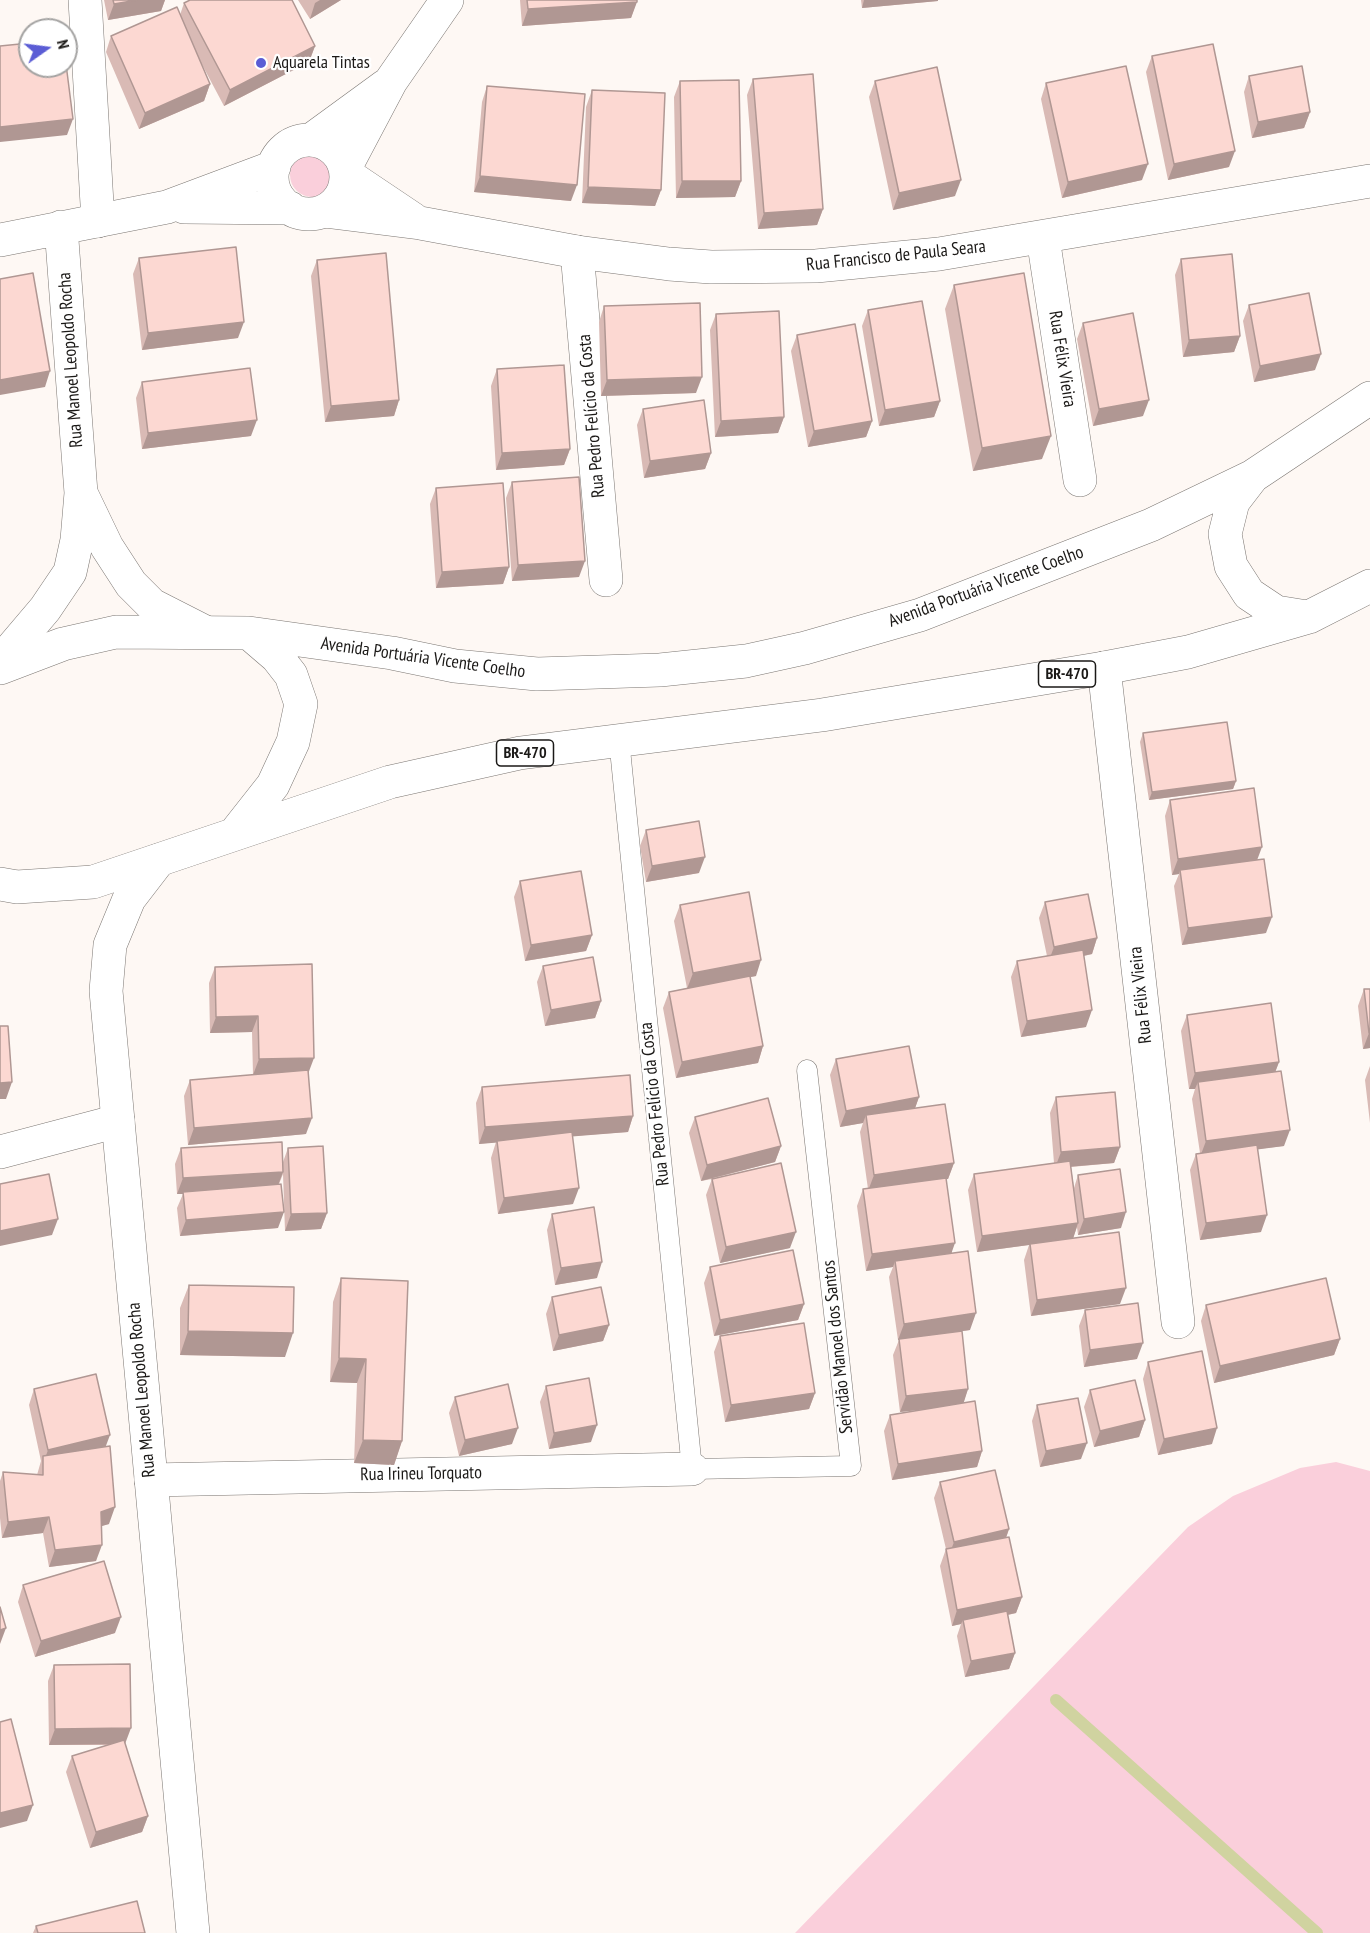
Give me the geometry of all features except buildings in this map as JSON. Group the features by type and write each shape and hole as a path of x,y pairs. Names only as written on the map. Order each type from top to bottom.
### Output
{"main road":[{"path":"85,0 98,221"},
{"path":"345,171 391,81 447,0"},
{"path":"311,140 332,149 340,157 345,171 344,189 337,202 324,211 301,214 280,201 274,190 274,167 279,155 288,147 311,140 391,81"},
{"path":"0,240 167,207 274,167"},
{"name":"Rua Francisco de Paula Seara","path":"345,171 420,223"},
{"name":"Rua Francisco de Paula Seara","path":"324,211 420,223 577,252 711,267 816,266 939,254 1370,181"},
{"path":"167,207 290,208"},
{"name":"Rua Manoel Leopoldo Rocha","path":"0,662 45,609 70,572 77,540 81,493 61,227"},
{"name":"Rua Félix Vieira","path":"1043,237 1080,480"},
{"name":"Rua Pedro Felício da Costa","path":"577,252 606,580"},
{"name":"Avenida Portuária Vicente Coelho","path":"0,668 63,644 116,632 203,631 249,633 392,653 455,666 537,674 660,670 746,661 805,648 920,615 1151,525 1253,476 1370,398"},
{"path":"1253,476 1233,502 1230,513 1225,534 1231,566 1249,594 1276,612 1309,617"},
{"name":"Rua Manoel Leopoldo Rocha","path":"81,493 107,547 131,584 152,604 203,631"},
{"name":"BR-470","path":"0,884 17,887 93,882 390,782 520,753 822,715 1188,652 1309,617 1370,586"},
{"path":"236,832 273,785 292,742 301,704 291,675 277,657 249,633"},
{"name":"Rua Félix Vieira","path":"1104,668 1178,1322"},
{"name":"Rua Manoel Leopoldo Rocha","path":"159,860 129,899 110,945 106,991 193,1933"},
{"path":"0,1152 118,1121"},
{"name":"Rua Irineu Torquato","path":"151,1480 692,1469"}],"lane":[{"name":"Rua Pedro Felício da Costa","path":"619,739 692,1469"},
{"name":"Servidão Manoel dos Santos","path":"692,1469 851,1466 807,1070"}],"shaded area":[{"path":"312,153 327,160 334,175 327,190 312,197 297,190 290,175 297,160"},
{"path":"1336,1462 1370,1471 1370,1933 795,1933 1188,1527 1233,1496 1300,1468"}],"waterway":[{"path":"1056,1700 1317,1933"}],"place":[{"name":"Aquarela Tintas","path":"261,63"}]}
